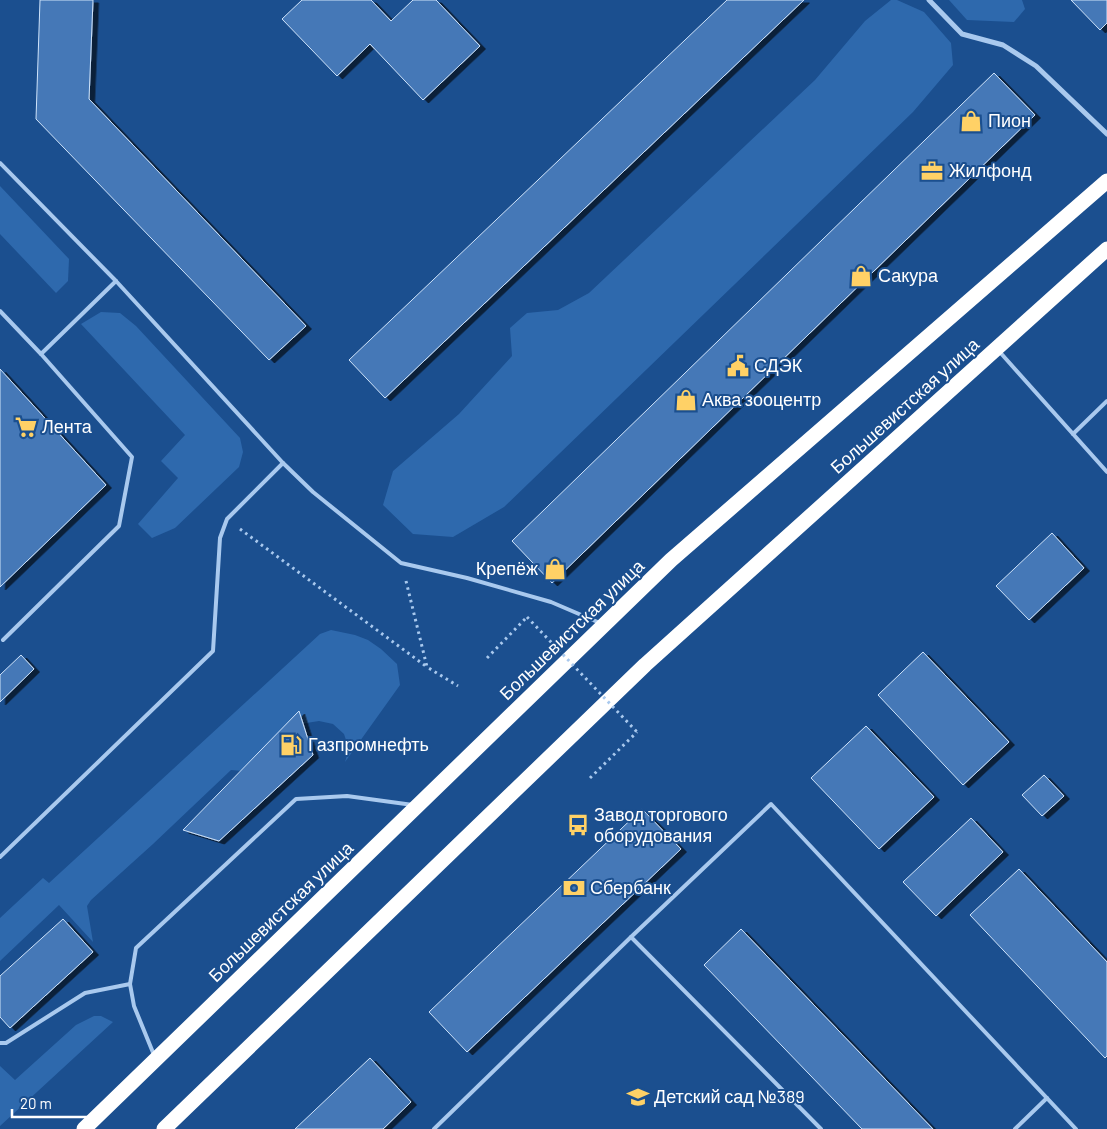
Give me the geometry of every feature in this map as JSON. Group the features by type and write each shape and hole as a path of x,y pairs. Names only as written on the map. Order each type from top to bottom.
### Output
{"highway":[{"name":"Большевистская улица","path":"84,1129 678,554 1107,181"},
{"name":"Большевистская улица","path":"164,1129 645,665 1103,255"}],"street":[{"path":"928,0 962,34 1003,45 1036,66 1107,134"}],"lane":[{"path":"0,163 116,281 283,463 314,492 401,563 468,578 551,602 605,624"},
{"path":"41,354 116,281"},
{"path":"0,311 41,354 132,457 119,526 3,640"},
{"path":"996,349 1107,472"},
{"path":"1073,434 1107,401"},
{"path":"0,857 213,651 220,538 227,520 283,463"},
{"path":"156,1059 134,1006 130,984 136,948 296,798 347,796 418,806"},
{"path":"434,1129 771,804 1076,1129"},
{"path":"631,937 821,1129"},
{"path":"0,1043 6,1043 85,993 130,984"},
{"path":"1015,1129 1047,1098"}],"path":[{"path":"227,520 427,667 458,686"},
{"path":"401,563 427,667"},
{"path":"487,658 527,617 637,732 590,778"}],"shaded area":[{"path":"891,0 897,0 924,12 951,43 953,65 913,112 504,507 453,537 413,534 383,505 393,471 459,414 512,356 510,328 527,313 558,310 589,293 815,80 865,21"},
{"path":"949,0 1022,0 1025,9 1014,22 967,20"},
{"path":"0,186 69,259 68,281 56,293 0,234"},
{"path":"101,312 120,313 136,326 240,438 243,452 239,467 175,528 152,538 138,524 178,478 161,461 185,435 81,324"},
{"path":"331,630 355,635 368,640 381,649 397,664 400,685 345,762 349,749 344,734 333,724 319,721 287,726 243,771 231,770 91,900 87,906 93,942 59,905 0,961 0,918 43,878 49,883 320,634"},
{"path":"94,1016 101,1016 113,1022 0,1126 0,1066 15,1080 76,1025"}],"building":[{"path":"40,0 93,0 89,99 306,326 269,360 36,119"},
{"path":"302,0 371,0 391,21 413,0 436,0 480,46 423,100 370,44 337,76 282,19"},
{"path":"727,0 804,0 385,398 349,360"},
{"path":"1071,0 1107,0 1107,23 1100,30"},
{"path":"994,73 1035,115 552,583 512,541"},
{"name":"Лента","path":"0,369 106,485 0,587"},
{"path":"1052,533 1084,568 1029,620 996,586"},
{"path":"923,652 1009,742 963,785 878,695"},
{"path":"21,655 34,669 0,702 0,675"},
{"path":"299,711 313,755 219,841 183,830"},
{"path":"866,726 934,797 879,849 811,778"},
{"path":"1044,775 1064,796 1042,816 1022,795"},
{"path":"642,809 681,849 467,1052 429,1012"},
{"path":"971,818 1003,852 936,916 903,882"},
{"path":"1019,869 1107,962 1107,1056 1105,1058 970,915"},
{"path":"63,919 93,952 10,1028 0,1017 0,976"},
{"path":"741,929 933,1129 862,1129 704,965"},
{"path":"370,1058 411,1102 383,1129 295,1129"}],"place":[{"name":"Пион","path":"971,121"},
{"name":"Жилфонд","path":"932,171"},
{"name":"Сакура","path":"861,276"},
{"name":"СДЭК","path":"738,366"},
{"name":"Аква зооцентр","path":"686,400"},
{"name":"Лента","path":"26,427"},
{"name":"Крепёж","path":"555,569"},
{"name":"Газпромнефть","path":"291,745"},
{"name":"Завод торгового оборудования","path":"578,825"},
{"name":"Сбербанк","path":"574,888"},
{"name":"Детский сад №389","path":"638,1097"}]}
